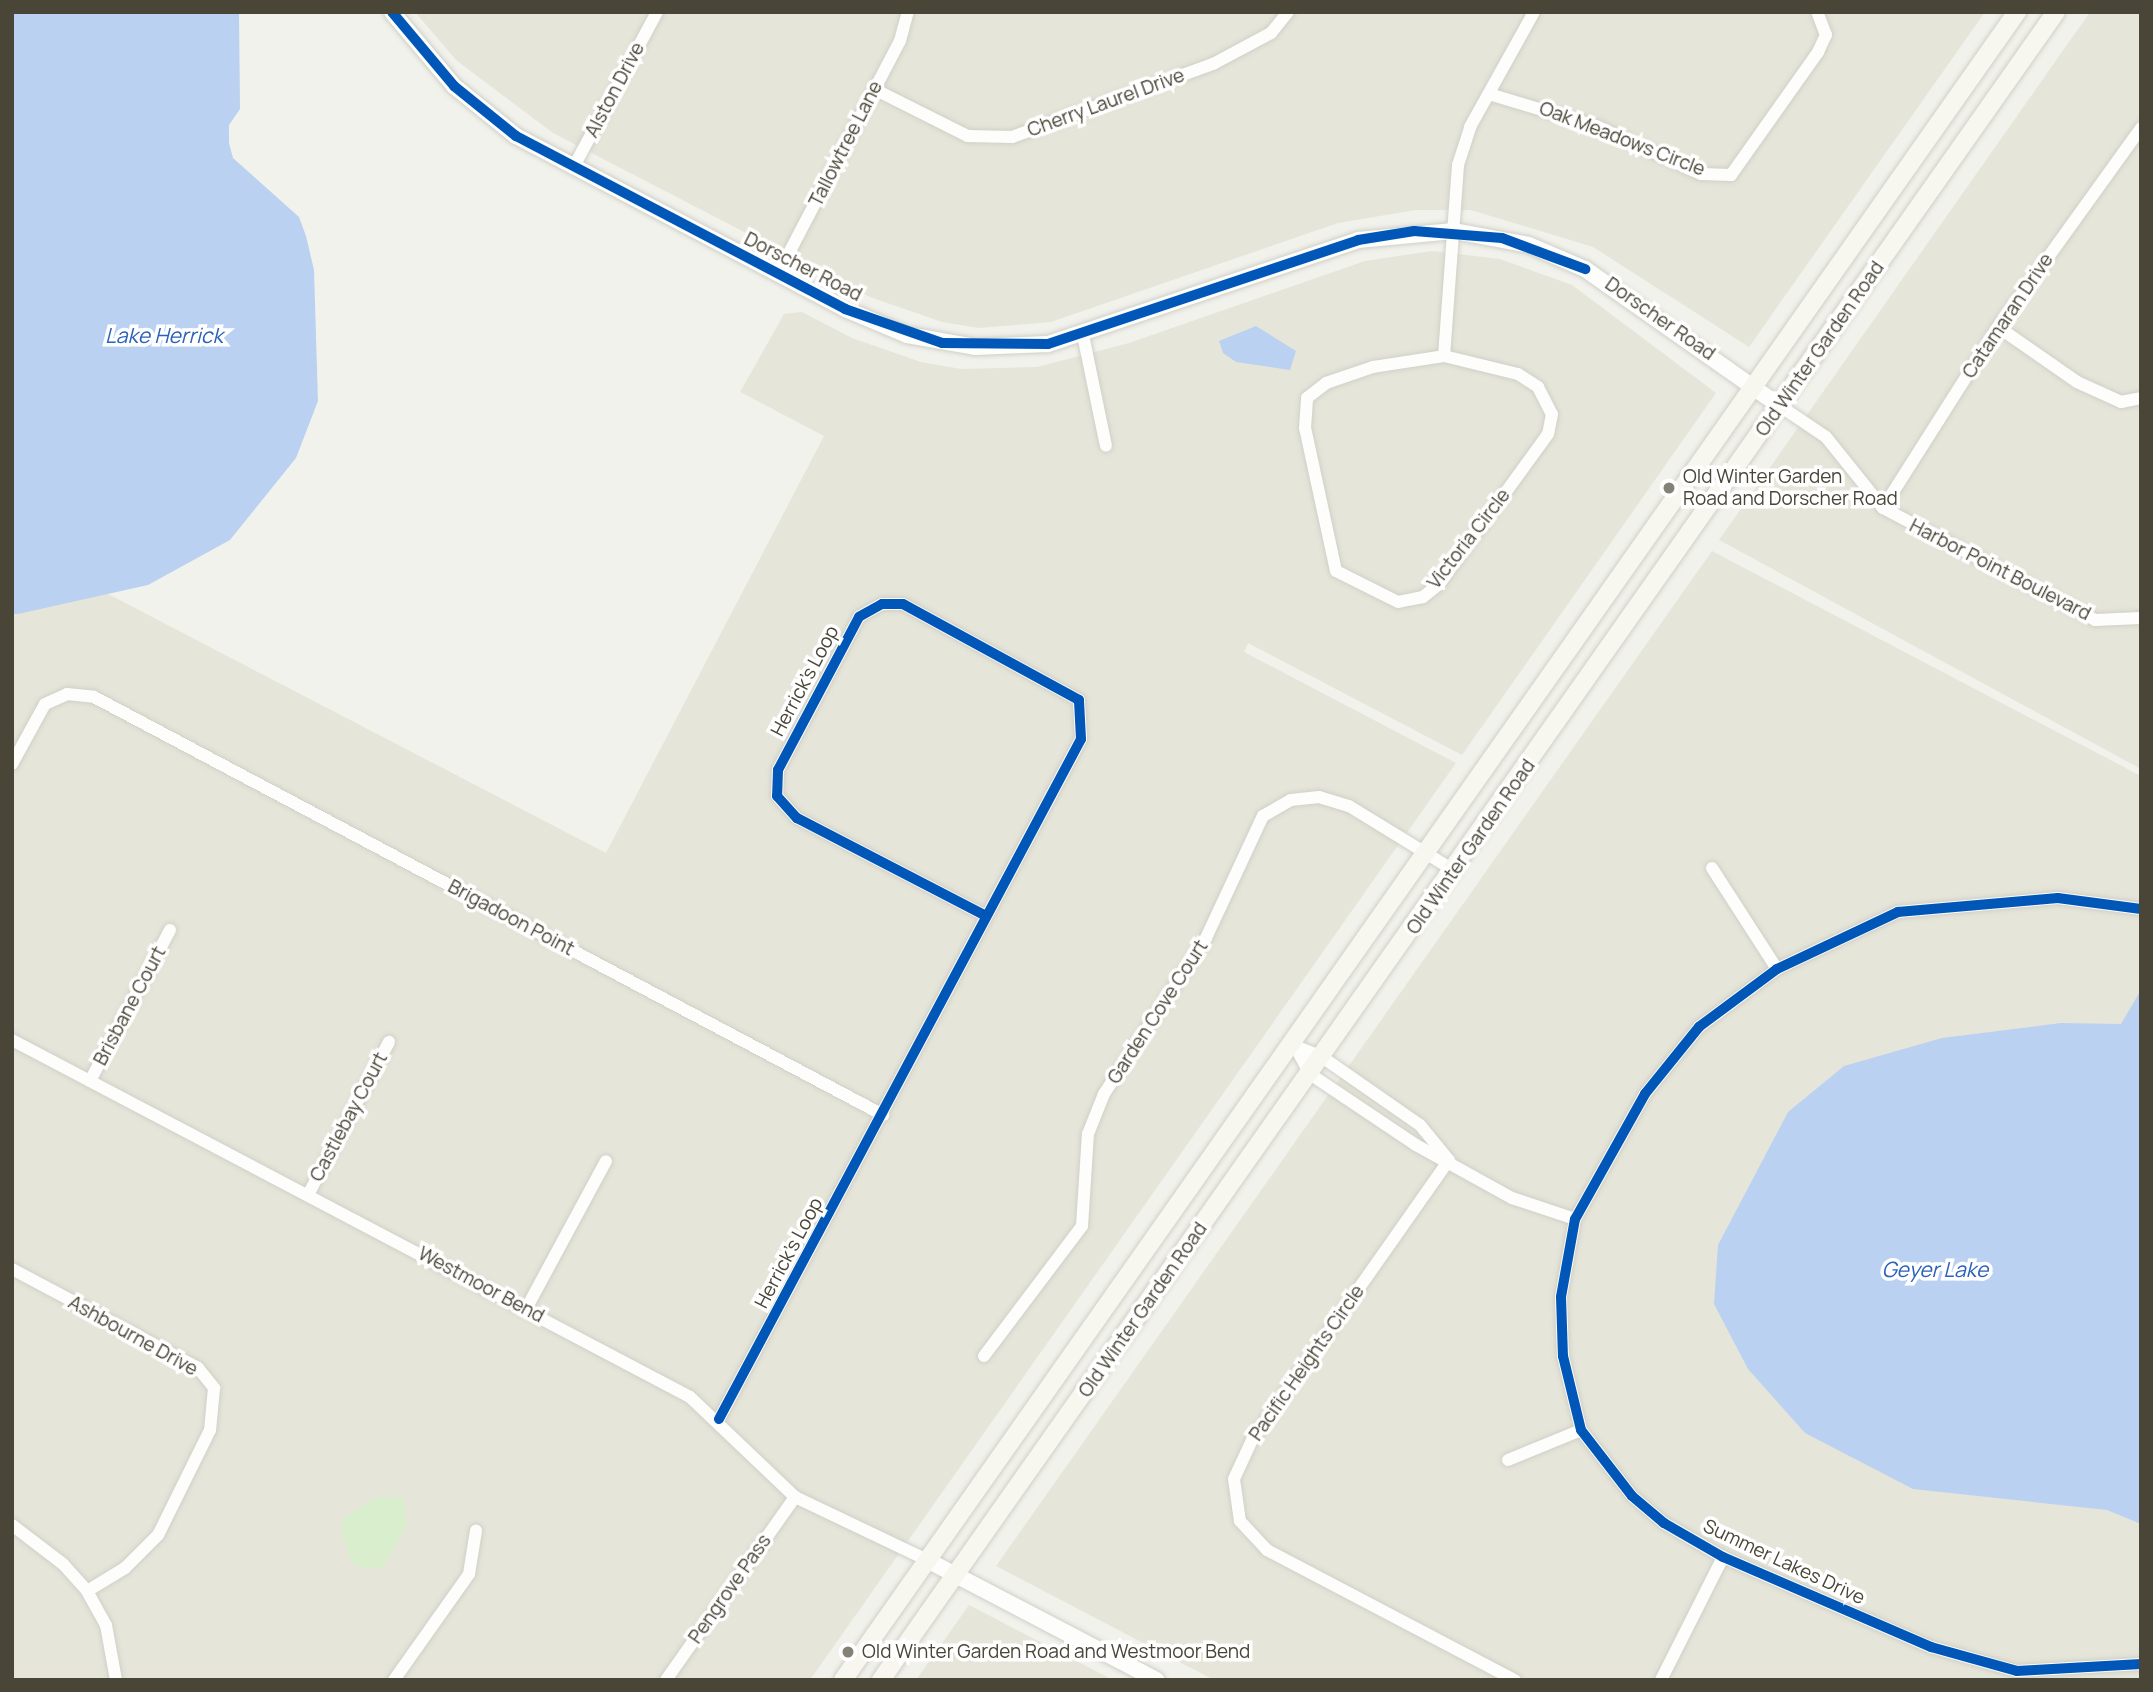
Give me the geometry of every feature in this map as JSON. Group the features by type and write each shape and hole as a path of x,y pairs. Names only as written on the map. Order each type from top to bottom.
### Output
{"main road":[{"name":"Old Winter Garden Road","path":"843,1680 1295,1046 2017,12"},
{"name":"Old Winter Garden Road","path":"881,1680 1455,871 2056,12"}],"street":[{"name":"Dorscher Road","path":"392,12 429,61 485,113 573,168 879,326 942,343 1017,347 1083,335 1358,240 1454,231 1529,245 1585,269 1780,406"},
{"name":"Alston Drive","path":"573,168 657,12"},
{"name":"Tallowtree Lane","path":"778,274 874,89 908,12"},
{"name":"Cherry Laurel Drive","path":"874,89 968,136 1012,137 1213,64 1271,33 1288,12"},
{"path":"1444,356 1458,165 1489,94 1534,12"},
{"name":"Oak Meadows Circle","path":"1489,94 1596,126 1701,174 1731,174 1818,52 1826,35 1817,12"},
{"name":"Catamaran Drive","path":"1883,509 1998,327 2141,128"},
{"path":"1998,327 2077,382 2121,402 2141,398"},
{"path":"1083,335 1106,446"},
{"name":"Victoria Circle","path":"1444,356 1518,374 1538,387 1552,414 1548,434 1439,584 1423,597 1398,602 1336,571 1306,428 1307,398 1326,383 1373,367 1444,356"},
{"name":"Harbor Point Boulevard","path":"1780,406 1826,437 1883,509 2095,620 2141,618"},
{"name":"Herrick's Loop","path":"719,1419 1082,739 1079,700 903,604 882,604 859,617 778,770 777,796 797,818 986,916"},
{"name":"Brigadoon Point","path":"12,764 45,704 68,694 94,697 883,1115"},
{"name":"Garden Cove Court","path":"984,1356 1082,1226 1087,1134 1104,1094 1206,938 1263,816 1291,800 1319,797 1349,806 1455,871"},
{"path":"1712,868 1777,969"},
{"name":"Summer Lakes Drive","path":"2137,1665 2017,1671 1931,1647 1723,1557 1632,1496 1581,1430 1563,1356 1561,1297 1575,1219 1613,1144 1699,1027 1777,969 1898,912 2058,898 2141,909"},
{"name":"Brisbane Court","path":"90,1081 170,930"},
{"name":"Westmoor Bend","path":"12,1040 309,1193 691,1397 719,1419 755,1464 795,1497 927,1560"},
{"name":"Castlebay Court","path":"309,1193 389,1042"},
{"path":"1295,1046 1322,1057 1420,1125 1449,1160"},
{"path":"1295,1046 1310,1074 1512,1199 1575,1219"},
{"name":"Pacific Heights Circle","path":"1449,1160 1252,1440 1234,1479 1240,1521 1267,1550 1515,1680"},
{"path":"526,1309 606,1161"},
{"name":"Ashbourne Drive","path":"12,1269 198,1368 214,1388 209,1430 158,1535 125,1568 87,1591"},
{"path":"1508,1460 1581,1430"},
{"name":"Pengrove Pass","path":"666,1680 795,1497"},
{"path":"12,1525 63,1564 87,1591 106,1625 116,1680"},
{"path":"394,1680 469,1574 476,1531"},
{"path":"1661,1680 1723,1557"},
{"path":"927,1560 1157,1680"},
{"path":"2133,1680 2137,1665"}],"shaded area":[{"path":"415,12 1985,12 1749,347 1593,247 1471,210 1416,210 1338,223 1051,322 979,328 942,322 870,297 553,133 456,60"},
{"path":"2090,12 2141,12 2141,769 1719,540"},
{"path":"1432,251 1500,259 1572,285 1716,393 1462,755 1248,643 1244,652 1456,763 810,1680 12,1680 12,544 606,853 824,436 740,392 784,314 802,312 852,338 921,362 961,369 1037,367 1129,343 1365,261"},
{"path":"1712,551 2141,776 2141,1680 1214,1680 996,1566"},
{"path":"969,1605 1113,1680 916,1680"}],"green space":[{"path":"376,1497 404,1497 406,1527 383,1567 366,1569 353,1564 341,1531 345,1517"}],"water":[{"name":"Lake Herrick","path":"12,12 239,12 240,109 229,125 229,143 233,158 299,217 306,236 314,270 318,401 296,458 230,540 148,585 18,614 12,614"},
{"path":"1256,326 1296,351 1290,370 1236,362 1223,353 1219,341"},
{"name":"Geyer Lake","path":"2141,990 2141,1524 2107,1510 1913,1489 1805,1433 1748,1369 1714,1304 1718,1245 1788,1112 1844,1066 1942,1038 2061,1023 2121,1024"}],"cycle path":[{"path":"392,12 454,86 516,136 845,309 942,343 1048,344 1358,240 1414,231 1502,238 1585,269"},
{"path":"719,1419 1081,739 1079,700 903,604 882,604 859,617 778,770 777,796 797,818 986,916"},
{"path":"2141,909 2058,898 1898,912 1777,969 1699,1027 1645,1094 1575,1219 1561,1297 1563,1356 1581,1430 1632,1496 1664,1523 1723,1557 1931,1647 2017,1671 2141,1664"}],"place":[{"name":"Old Winter Garden Road and Dorscher Road","path":"1669,488"},
{"name":"Old Winter Garden Road and Westmoor Bend","path":"848,1652"}]}
